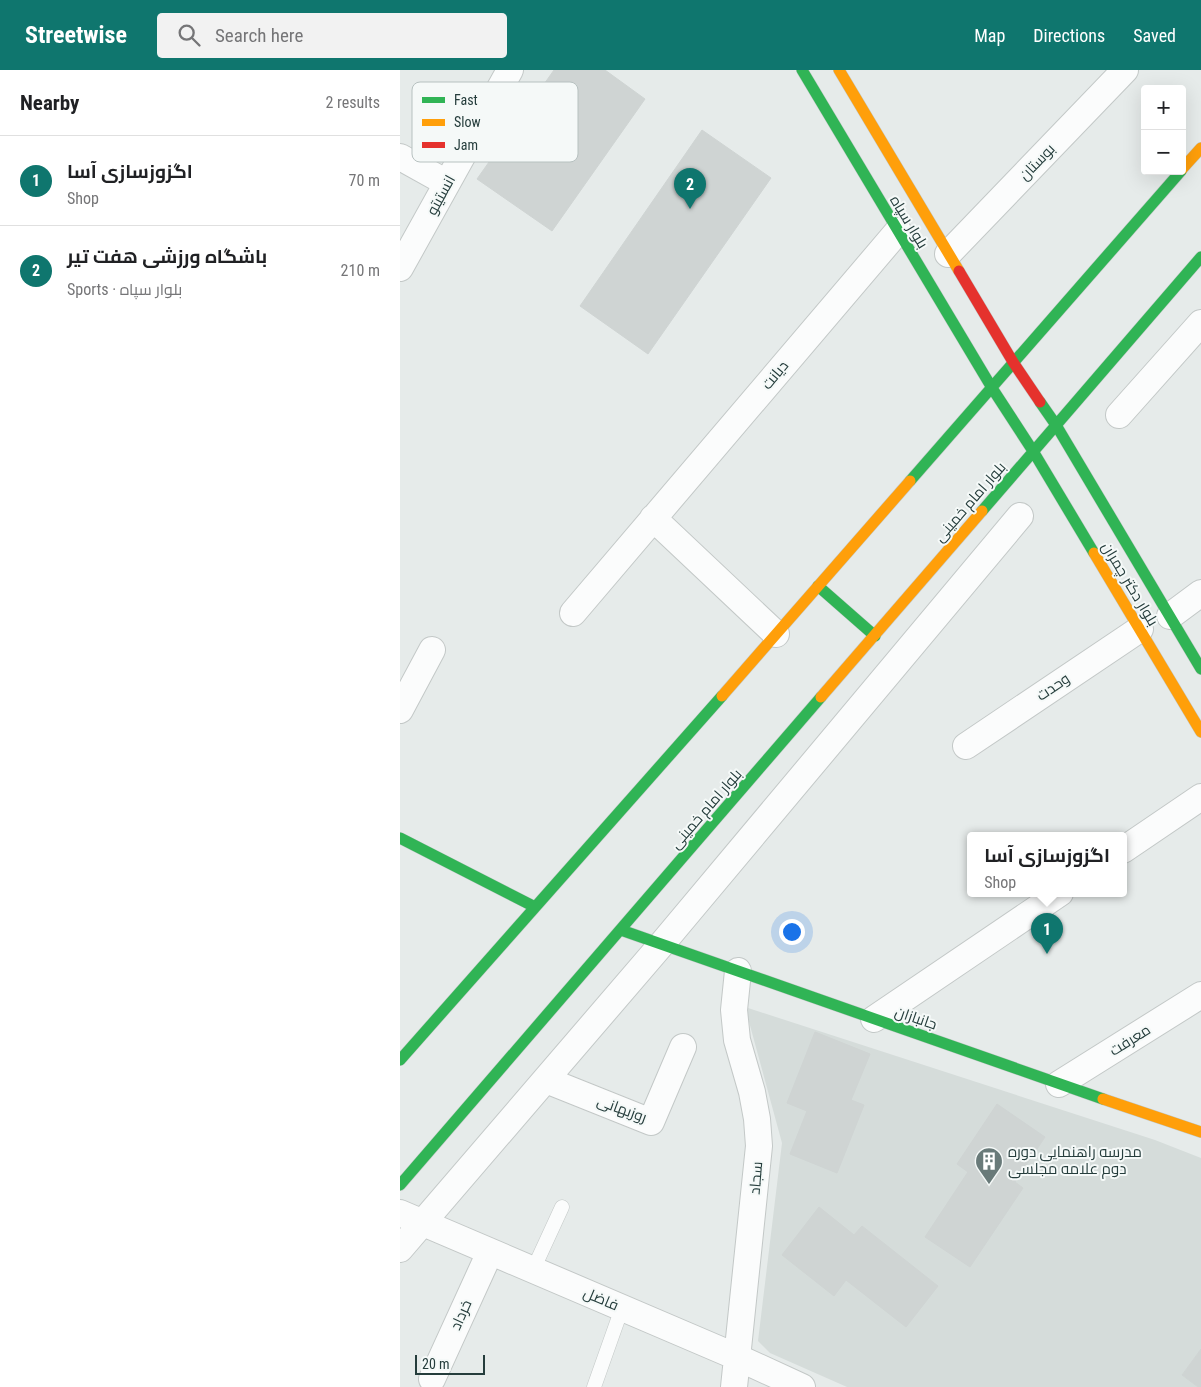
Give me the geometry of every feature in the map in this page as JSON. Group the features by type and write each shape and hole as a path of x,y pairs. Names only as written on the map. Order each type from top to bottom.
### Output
{"main road":[{"name":"بلوار سپاه","path":"802,70 992,388 1034,452"},
{"name":"بلوار سپاه","path":"839,70 1013,362 1056,425"},
{"path":"1186,164 1201,148"},
{"path":"400,1060 533,906 992,388 1177,175"},
{"path":"1056,425 1201,257"},
{"name":"بلوار امام خمینی","path":"400,1185 1056,425"},
{"name":"بلوار دکتر چمران","path":"1056,425 1201,669"},
{"name":"بلوار دکتر چمران","path":"1034,452 1201,732"},
{"path":"818,586 875,636"},
{"path":"400,838 533,906"},
{"name":"جانبازان","path":"621,930 1201,1132"}],"street":[{"name":"انستیتو","path":"503,82 510,70"},
{"name":"بوستان","path":"948,254 1125,70"},
{"path":"400,157 447,183"},
{"name":"انستیتو","path":"400,268 459,162"},
{"name":"دیانت","path":"573,613 898,232"},
{"path":"1119,416 1201,323"},
{"path":"400,1249 412,1218 546,1080 1020,516"},
{"path":"653,518 776,634"},
{"path":"1170,616 1201,593"},
{"name":"وحدت","path":"966,746 1140,629"},
{"path":"400,710 432,650"},
{"path":"1127,847 1201,797"},
{"path":"874,1019 1054,897"},
{"name":"سجاد","path":"734,1387 759,1146 752,1092 737,1040 734,1010 738,972"},
{"name":"معرفت","path":"1059,1084 1201,995"},
{"name":"روزبهانی","path":"546,1080 651,1122 684,1047"},
{"name":"فاضل","path":"412,1218 737,1357 802,1387"},
{"name":"خرداد","path":"432,1379 490,1252"}],"lane":[{"path":"533,1270 562,1207"},
{"path":"594,1387 622,1308"}],"shaded area":[{"path":"745,1007 1155,1140 1201,1158 1201,1349 1182,1375 1198,1387 847,1387 770,1353 758,1341 782,1143"}],"building":[{"path":"554,70 605,70 645,99 552,231 477,179 489,162 578,162 578,82 546,82"},
{"path":"702,130 771,178 648,354 580,306"},
{"path":"815,1032 870,1054 851,1100 864,1105 837,1173 790,1154 807,1111 787,1103"},
{"name":"مدرسه راهنمایی دوره دوم علامه مجلسی","path":"997,1104 1045,1137 1015,1182 1023,1188 970,1267 925,1237 968,1172 957,1164"},
{"path":"819,1207 854,1235 862,1226 938,1286 906,1327 846,1280 834,1296 782,1255"},
{"path":"1201,1349 1201,1387 1198,1387 1182,1375"}],"traffic: fast":[{"path":"802,70 992,388 1033,451 1094,553"},
{"path":"910,481 1178,175"},
{"path":"982,511 1201,257"},
{"path":"1040,402 1056,425 1201,669"},
{"path":"818,586 875,636"},
{"path":"400,1060 722,696"},
{"path":"400,1185 821,697"},
{"path":"400,838 533,906"},
{"path":"621,930 1103,1099"}],"traffic: slow":[{"path":"839,70 959,271"},
{"path":"1186,165 1201,148"},
{"path":"722,696 910,481"},
{"path":"821,697 982,511"},
{"path":"1094,553 1201,732"},
{"path":"1103,1099 1201,1132"}],"traffic: jam":[{"path":"959,271 1013,362 1040,402"}],"place":[{"name":"باشگاه ورزشی هفت تیر","path":"690,209"},
{"name":"اگزوزسازی آسا","path":"1047,954"},
{"name":"مدرسه راهنمایی دوره دوم علامه مجلسی","path":"989,1185"}]}
